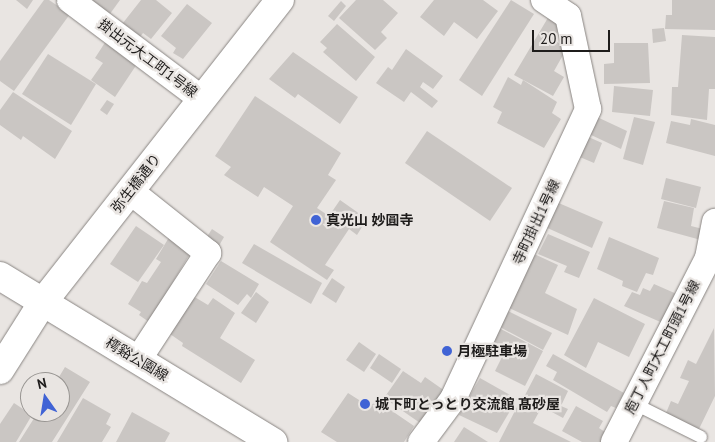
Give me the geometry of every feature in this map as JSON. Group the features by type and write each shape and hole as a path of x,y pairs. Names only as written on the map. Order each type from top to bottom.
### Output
{"street":[{"name":"掛出元大工町1号線","path":"70,0 202,99"},
{"name":"弥生橋通り","path":"0,370 43,302 280,0"},
{"name":"寺町掛出1号線","path":"421,442 453,399 588,108 568,16 544,0"},
{"path":"130,191 208,253 138,360"},
{"name":"庖丁人町大工町頭1号線","path":"614,442 708,258 715,222"},
{"name":"樗谿公園線","path":"0,276 273,442"}],"lane":[{"path":"633,404 701,437"}],"building":[{"path":"16,0 33,0 27,9"},
{"path":"44,0 49,0 70,14 14,91 0,81 0,61"},
{"path":"81,0 120,0 107,18"},
{"path":"141,0 156,0 172,13 151,39 143,33 136,42 119,28"},
{"path":"356,0 383,0 398,13 381,32 387,38 375,50 339,18"},
{"path":"434,0 483,0 498,11 477,39 454,22 444,36 420,17"},
{"path":"511,0 534,14 482,96 459,80"},
{"path":"672,0 715,0 715,30 665,29 666,15 672,15"},
{"path":"341,1 346,6 334,21 328,16"},
{"path":"187,4 212,23 183,59 173,53 176,48 161,36"},
{"path":"549,16 561,25 554,40 567,48 554,71 564,77 553,96 514,75"},
{"path":"337,24 375,57 356,81 323,52 327,48 320,42"},
{"path":"664,28 666,41 653,43 652,29"},
{"path":"682,35 715,37 715,89 709,89 707,120 671,115 672,87 678,87"},
{"path":"106,41 137,64 115,97 91,80 103,63 95,58"},
{"path":"614,43 648,43 650,83 604,84 604,64 614,63"},
{"path":"406,49 443,76 433,89 423,82 420,87 438,101 432,108 411,92 404,102 376,83 388,67 392,70"},
{"path":"293,52 358,97 340,124 298,94 295,98 269,79"},
{"path":"48,54 96,84 71,125 22,94"},
{"path":"508,77 521,85 523,80 557,102 552,113 561,119 544,148 497,123 502,112 493,107"},
{"path":"614,86 653,90 650,116 612,112"},
{"path":"13,92 72,131 55,159 23,136 21,140 0,125 0,110"},
{"path":"255,96 341,153 328,175 336,180 317,208 329,216 340,200 367,219 357,235 349,229 325,265 334,270 327,280 270,242 293,206 264,187 258,197 224,175 231,167 215,156"},
{"path":"107,100 114,104 107,115 100,110"},
{"path":"597,117 627,131 621,149 589,134"},
{"path":"634,117 655,122 643,165 623,159"},
{"path":"691,119 715,125 715,156 666,143 671,121 690,125"},
{"path":"427,131 512,188 490,221 405,163"},
{"path":"584,135 602,143 594,163 575,155"},
{"path":"666,178 701,187 696,208 661,199"},
{"path":"554,201 603,222 592,248 543,226"},
{"path":"664,201 694,208 691,226 703,229 701,240 657,228"},
{"path":"136,226 164,245 138,282 110,264"},
{"path":"212,229 224,237 216,251 203,243"},
{"path":"171,234 194,247 149,322 139,315 141,312 128,304 142,281 147,283 161,262 156,259"},
{"path":"548,234 590,252 579,278 564,272 567,266 538,254"},
{"path":"609,237 659,258 653,275 646,273 637,292 622,286 623,281 597,269"},
{"path":"254,244 322,283 311,304 242,263"},
{"path":"532,253 558,265 545,293 577,309 568,335 507,307"},
{"path":"221,261 259,284 251,298 247,294 238,305 206,284"},
{"path":"332,278 345,287 336,303 322,294"},
{"path":"654,284 679,295 665,324 624,306 632,292 640,295 643,288 650,291"},
{"path":"256,292 269,302 256,323 241,313"},
{"path":"193,296 208,305 213,298 235,313 220,338 255,360 241,383 182,346 183,343 170,334"},
{"path":"594,298 645,324 629,357 598,342 586,368 564,355"},
{"path":"506,310 552,333 543,350 498,326"},
{"path":"497,327 543,351 525,386 495,371 503,355 488,347"},
{"path":"714,328 715,396 699,429 666,413 671,401 678,404 689,381 680,378 688,360 696,364"},
{"path":"359,342 376,354 364,372 346,360"},
{"path":"379,354 401,369 392,383 370,368"},
{"path":"553,354 624,393 616,408 611,406 607,412 553,380 557,372 546,366"},
{"path":"65,367 90,382 70,414 70,372 62,372"},
{"path":"403,371 421,383 425,377 445,391 423,425 384,398"},
{"path":"536,374 568,391 561,406 568,409 563,418 524,397"},
{"path":"480,378 517,399 497,433 459,415"},
{"path":"348,393 370,407 376,400 414,426 404,442 337,442 321,432"},
{"path":"83,398 111,414 106,424 111,427 102,442 57,442"},
{"path":"521,399 540,410 533,423 571,442 499,442"},
{"path":"14,403 20,407 20,422 28,422 16,442 0,442 0,424"},
{"path":"576,406 603,421 599,428 608,434 604,442 582,442 562,431"},
{"path":"132,412 170,433 165,442 116,442"},
{"path":"32,422 65,422 52,442 19,442"},
{"path":"464,427 488,442 454,442"}],"place":[{"name":"真光山 妙圓寺","path":"316,220"},
{"name":"月極駐車場","path":"447,351"},
{"name":"城下町とっとり交流館 髙砂屋","path":"365,404"}]}
